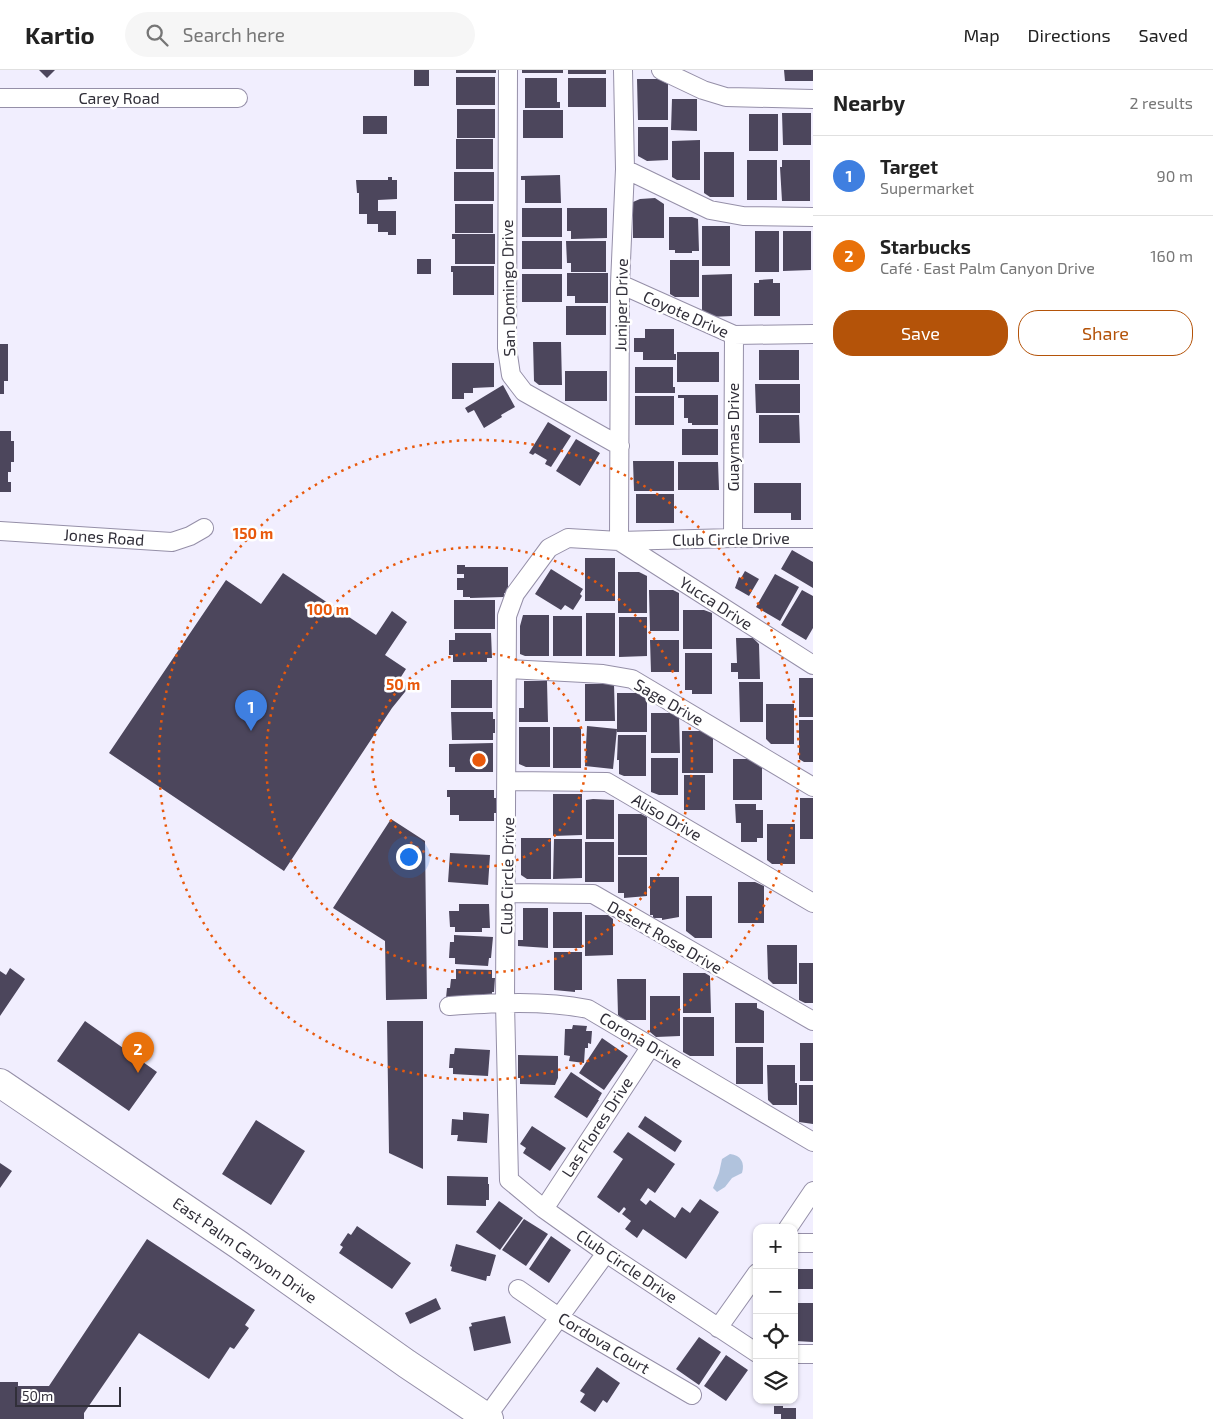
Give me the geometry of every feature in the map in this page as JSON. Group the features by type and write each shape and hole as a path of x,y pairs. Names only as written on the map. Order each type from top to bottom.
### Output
{"main road":[{"name":"East Palm Canyon Drive","path":"0,1085 239,1245 487,1418"}],"street":[{"name":"San Domingo Drive","path":"508,70 507,348 511,375 524,392 620,446"},
{"name":"Juniper Drive","path":"619,541 620,284 625,169 623,70"},
{"path":"662,70 703,90 726,97 813,99"},
{"name":"Carey Road","path":"0,98 238,98"},
{"path":"625,169 710,210 743,216 813,217"},
{"name":"Coyote Drive","path":"620,284 734,335 813,334"},
{"name":"Guaymas Drive","path":"733,538 734,335"},
{"name":"Jones Road","path":"0,531 172,542 190,536 204,528"},
{"name":"Club Circle Drive","path":"753,1350 606,1253 544,1209 509,1180 505,1002 508,781 507,616 515,594 549,548 568,538 619,541 813,538"},
{"name":"Yucca Drive","path":"619,541 813,665"},
{"name":"Sage Drive","path":"508,669 603,674 632,679 813,787"},
{"name":"Aliso Drive","path":"508,781 607,782 813,903"},
{"name":"Desert Rose Drive","path":"506,893 593,894 813,1021"},
{"name":"Corona Drive","path":"449,1006 505,1002 564,1004 588,1009 813,1142"},
{"name":"Las Flores Drive","path":"544,1209 651,1046"},
{"path":"791,1224 813,1191"},
{"path":"798,1243 813,1243"},
{"path":"487,1418 606,1253"},
{"path":"718,1328 753,1278"},
{"name":"Cordova Court","path":"518,1289 560,1318 692,1395"},
{"path":"798,1354 813,1354"}],"water":[{"path":"730,1154 737,1156 741,1160 743,1166 742,1173 732,1178 725,1187 717,1192 713,1188 722,1159"}],"building":[{"path":"39,70 55,70 47,78"},
{"path":"414,70 429,70 429,86 414,86"},
{"path":"456,70 496,70 496,73 456,73"},
{"path":"522,70 563,70 563,73 522,73"},
{"path":"568,70 606,70 606,74 568,74"},
{"path":"784,70 813,70 813,81 785,81"},
{"path":"456,77 495,77 495,105 456,105"},
{"path":"525,78 557,78 557,102 560,102 560,108 525,108"},
{"path":"568,78 606,78 606,107 568,107"},
{"path":"637,79 658,79 668,84 668,120 638,120"},
{"path":"672,99 697,99 697,131 671,130"},
{"path":"457,109 495,109 495,138 457,138"},
{"path":"523,110 563,110 563,138 523,138"},
{"path":"782,113 811,113 811,145 783,145"},
{"path":"749,114 778,114 778,151 749,151"},
{"path":"363,116 387,116 387,134 363,134"},
{"path":"638,127 668,127 668,160 647,161 638,156"},
{"path":"456,139 493,139 493,169 456,169"},
{"path":"700,140 700,180 677,180 672,177 672,141"},
{"path":"704,152 734,152 734,197 710,197 704,193"},
{"path":"747,160 777,160 777,200 747,200"},
{"path":"782,160 810,160 810,201 782,201 780,167 782,167"},
{"path":"454,172 494,172 494,201 454,201"},
{"path":"560,175 561,203 525,203 525,180 521,180 521,176"},
{"path":"388,177 392,177 392,180 397,180 397,199 378,200 378,211 396,211 396,235 388,235 388,232 378,232 378,224 367,224 367,214 359,214 359,193 357,193 356,180 388,180"},
{"path":"655,198 664,204 664,238 633,238 633,202 640,199"},
{"path":"455,204 493,204 493,233 455,233"},
{"path":"522,208 562,208 562,237 522,237"},
{"path":"567,208 607,208 607,238 571,239 571,231 567,231"},
{"path":"669,217 692,217 698,219 699,251 675,253 675,250 669,250"},
{"path":"702,226 730,226 730,266 702,266"},
{"path":"755,231 779,231 779,272 755,272"},
{"path":"783,231 811,231 811,270 783,271"},
{"path":"452,234 495,234 495,264 455,264 455,239 452,239"},
{"path":"522,241 562,241 562,269 522,269"},
{"path":"566,241 606,241 606,272 571,272 571,263 567,263"},
{"path":"417,259 431,259 431,274 417,274"},
{"path":"670,260 699,260 699,297 675,297 670,294"},
{"path":"451,266 494,266 494,295 453,295 453,272 451,272"},
{"path":"567,273 608,273 608,303 575,303 575,296 567,296"},
{"path":"522,274 562,274 562,302 522,302"},
{"path":"732,274 732,316 710,317 702,312 702,275"},
{"path":"773,279 773,283 780,283 780,316 754,316 754,283 759,283 759,280"},
{"path":"566,306 606,306 606,335 566,335"},
{"path":"645,329 674,329 674,354 676,354 676,360 643,360 643,352 634,352 634,338 645,338"},
{"path":"533,342 561,342 562,385 539,385 534,381"},
{"path":"0,344 8,344 8,381 4,381 4,394 0,394"},
{"path":"759,350 799,350 799,380 759,380"},
{"path":"677,352 719,352 719,382 677,382"},
{"path":"452,363 494,363 494,387 473,388 473,393 464,393 464,399 452,399"},
{"path":"635,367 673,367 673,387 675,387 675,393 635,393"},
{"path":"565,371 607,371 607,401 565,401"},
{"path":"755,384 800,384 800,413 756,413"},
{"path":"503,385 515,407 484,428 474,410 468,413 465,408"},
{"path":"678,395 718,395 718,425 692,425 692,423 688,423 688,418 684,418 684,398 678,398"},
{"path":"635,396 674,396 674,425 635,425"},
{"path":"759,415 799,415 800,443 759,443"},
{"path":"548,422 571,436 551,467 545,464 547,460 535,453 533,455 529,453"},
{"path":"682,429 718,429 718,455 682,455"},
{"path":"0,431 11,431 11,441 14,441 14,462 11,462 11,472 8,472 11,492 0,492"},
{"path":"576,439 600,453 580,486 556,471"},
{"path":"633,461 674,461 674,491 634,491"},
{"path":"678,462 718,462 719,490 678,490"},
{"path":"754,483 801,483 801,520 791,520 791,513 754,513"},
{"path":"636,494 674,494 674,523 636,523"},
{"path":"792,550 813,562 813,588 781,569"},
{"path":"585,558 615,558 615,601 585,601"},
{"path":"457,565 465,565 465,567 508,567 508,593 504,593 504,597 463,597 463,590 457,590 457,578 464,578 464,574 457,574"},
{"path":"551,569 583,589 580,594 582,596 573,610 565,605 561,610 535,594"},
{"path":"745,571 759,579 749,596 735,588 739,577 741,578"},
{"path":"618,572 639,572 647,576 647,613 618,613"},
{"path":"283,573 376,635 392,611 407,622 385,655 406,669 399,680 409,687 392,708 284,871 109,753 226,580 261,604"},
{"path":"775,574 799,587 780,621 756,607"},
{"path":"649,590 673,590 679,593 679,631 650,631"},
{"path":"802,590 813,596 813,628 806,640 781,625"},
{"path":"454,600 495,600 495,629 454,629"},
{"path":"683,610 704,610 712,613 712,649 683,649"},
{"path":"586,613 615,613 615,656 586,656"},
{"path":"523,615 549,615 549,656 525,656 520,654 520,626"},
{"path":"553,616 582,616 582,656 553,656"},
{"path":"619,617 647,617 647,656 619,657"},
{"path":"455,633 491,633 492,658 487,658 487,662 453,662 453,655 449,655 449,640 455,640"},
{"path":"736,638 753,638 759,644 760,679 738,679 738,672 731,672 731,663 737,663"},
{"path":"650,640 679,640 679,672 651,672"},
{"path":"685,653 712,653 712,694 692,694 692,690 685,690"},
{"path":"799,678 813,678 813,717 799,717"},
{"path":"451,680 492,680 492,708 451,708"},
{"path":"524,681 547,681 548,722 519,722 519,708 524,708"},
{"path":"739,682 763,682 763,722 740,722"},
{"path":"585,684 614,684 615,721 585,721"},
{"path":"617,693 641,693 647,697 647,732 617,732"},
{"path":"766,704 794,704 794,744 771,744 766,739"},
{"path":"451,712 493,712 495,733 493,733 493,740 452,740"},
{"path":"651,713 674,713 679,716 680,753 651,753"},
{"path":"799,720 813,720 813,762 804,762 799,759"},
{"path":"587,726 617,729 613,769 585,766"},
{"path":"519,727 550,727 550,767 526,767 519,764"},
{"path":"553,727 581,727 581,768 553,768"},
{"path":"682,731 705,731 713,735 713,773 682,773"},
{"path":"618,735 646,735 646,776 624,776 619,774 619,760 617,760"},
{"path":"493,743 493,772 455,772 455,767 449,767 449,744"},
{"path":"651,758 678,758 678,795 659,795 651,792"},
{"path":"733,759 755,759 762,766 762,800 733,800"},
{"path":"684,775 705,775 705,810 684,810"},
{"path":"447,790 494,790 496,813 494,813 494,821 459,821 459,815 450,815 450,797 447,797"},
{"path":"553,794 582,794 582,835 553,836"},
{"path":"800,798 813,798 813,839 800,839"},
{"path":"586,800 614,800 614,839 586,839"},
{"path":"735,804 756,804 756,810 763,810 763,838 757,838 757,842 741,842 741,823 736,823"},
{"path":"618,814 641,814 647,817 647,855 618,855"},
{"path":"391,819 425,841 427,999 386,1000 385,941 333,908"},
{"path":"767,824 795,824 795,864 772,864 767,860"},
{"path":"521,838 551,838 551,879 527,879 521,875"},
{"path":"554,839 582,839 582,878 553,879"},
{"path":"585,842 614,842 614,882 585,882"},
{"path":"450,853 490,855 488,885 448,882"},
{"path":"618,857 647,857 647,896 624,898 624,893 618,893"},
{"path":"650,877 679,877 679,917 662,920 662,918 653,918 653,915 650,915"},
{"path":"738,882 755,882 764,886 764,923 738,923"},
{"path":"686,896 712,896 712,938 695,938 686,931"},
{"path":"459,904 489,904 490,928 482,928 482,932 455,932 455,927 450,927 449,911 459,911"},
{"path":"523,908 548,908 548,948 518,946 518,940 523,940"},
{"path":"553,912 582,912 582,948 553,948"},
{"path":"585,915 608,915 613,919 613,955 585,956"},
{"path":"454,935 493,937 491,958 489,958 488,966 455,964 455,958 449,958 450,942 454,942"},
{"path":"767,945 797,945 797,984 773,984 768,979"},
{"path":"554,952 582,952 582,990 575,990 575,992 554,990"},
{"path":"799,963 813,963 813,1003 805,1003 799,1000"},
{"path":"10,968 25,979 0,1016 0,971 6,975"},
{"path":"456,969 492,970 492,978 495,978 492,999 446,998 447,988 450,988 451,979 456,979"},
{"path":"683,973 705,973 710,976 711,1013 683,1013"},
{"path":"617,979 646,979 646,1020 623,1020 618,1015"},
{"path":"650,996 680,996 680,1036 656,1037 650,1032"},
{"path":"735,1003 757,1003 757,1008 764,1011 764,1043 735,1043"},
{"path":"683,1017 714,1017 714,1056 690,1056 683,1052"},
{"path":"85,1021 157,1072 129,1111 57,1061"},
{"path":"387,1021 423,1021 423,1169 389,1153"},
{"path":"573,1025 587,1026 586,1031 592,1031 591,1044 588,1043 588,1048 585,1048 584,1063 569,1061 570,1056 564,1055 565,1029 572,1029"},
{"path":"602,1038 628,1056 604,1090 579,1073"},
{"path":"800,1043 813,1043 813,1081 800,1081"},
{"path":"736,1047 763,1047 763,1084 736,1084"},
{"path":"455,1048 490,1050 488,1076 453,1074 453,1068 449,1068 450,1054 454,1054"},
{"path":"518,1055 558,1056 558,1078 555,1085 520,1084 520,1078 518,1078"},
{"path":"767,1065 795,1065 797,1105 773,1105 768,1100"},
{"path":"571,1072 602,1093 587,1118 554,1097"},
{"path":"799,1085 813,1085 813,1124 799,1122"},
{"path":"463,1112 489,1114 487,1143 457,1141 458,1135 451,1135 452,1119 463,1120"},
{"path":"645,1116 682,1141 675,1152 638,1127"},
{"path":"256,1120 305,1151 271,1205 222,1174"},
{"path":"532,1126 566,1148 550,1171 523,1153 526,1148 520,1144"},
{"path":"628,1132 675,1164 655,1193 648,1188 640,1200 646,1205 650,1200 675,1218 682,1207 690,1213 700,1199 719,1212 686,1259 643,1229 637,1238 625,1229 631,1221 622,1214 626,1209 624,1207 619,1213 597,1197 623,1159 613,1152"},
{"path":"0,1163 12,1171 0,1188"},
{"path":"447,1176 488,1177 489,1200 486,1200 486,1206 447,1205"},
{"path":"499,1201 523,1218 500,1250 476,1232"},
{"path":"524,1219 548,1234 526,1266 502,1250"},
{"path":"357,1226 411,1263 392,1289 339,1253 343,1247 340,1245 348,1233 351,1235"},
{"path":"551,1236 571,1250 549,1283 529,1269"},
{"path":"147,1239 255,1310 245,1325 249,1328 234,1349 230,1347 209,1379 139,1333 84,1413 84,1419 0,1419 0,1382 18,1382 18,1386 49,1386"},
{"path":"456,1244 496,1255 490,1276 487,1276 486,1281 451,1271 452,1267 450,1266"},
{"path":"798,1269 813,1269 813,1289 798,1289"},
{"path":"436,1298 441,1309 410,1324 405,1313"},
{"path":"798,1303 813,1303 813,1342 798,1341"},
{"path":"505,1316 511,1343 474,1351 469,1327 472,1326 471,1323"},
{"path":"699,1337 721,1352 699,1385 676,1369"},
{"path":"726,1355 748,1370 726,1401 704,1386"},
{"path":"597,1367 620,1383 607,1403 603,1400 595,1412 580,1402 585,1394 580,1391"},
{"path":"774,1406 796,1408 796,1419 781,1419 781,1414 774,1414"}],"place":[{"name":"Target","path":"251,731"},
{"name":"Starbucks","path":"138,1073"}]}
